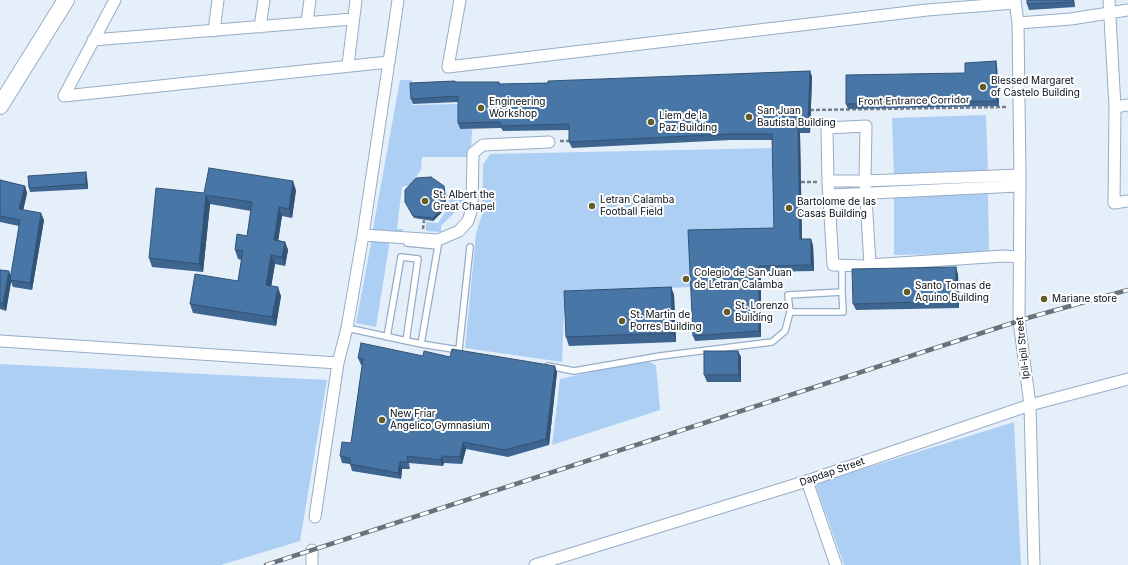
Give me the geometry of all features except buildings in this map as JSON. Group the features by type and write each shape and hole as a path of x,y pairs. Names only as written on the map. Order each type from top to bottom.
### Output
{"main road":[{"path":"0,106 66,0"}],"street":[{"path":"114,0 64,96 348,65 389,62 398,0"},
{"path":"214,31 218,0"},
{"path":"260,27 264,0"},
{"path":"307,22 310,0"},
{"path":"348,65 356,0"},
{"path":"460,0 448,67 927,5 1015,1"},
{"path":"1109,0 1115,107 1114,203 1128,201"},
{"name":"Ipil-ipil Street","path":"1015,1 1018,23 1020,175 1019,321 1030,405 1034,565"},
{"path":"1018,23 1071,19 1128,10"},
{"path":"93,40 353,19"},
{"path":"315,517 338,363 347,328 363,237 388,68"},
{"path":"1115,107 1128,105"},
{"path":"870,265 865,181 866,126 827,128 828,181 833,265 870,265 1003,256 1020,257"},
{"path":"363,237 438,240 458,231 468,221 472,208 473,154 482,145 549,142"},
{"path":"828,181 1020,175"},
{"path":"830,195 1019,186"},
{"path":"0,340 338,363"},
{"name":"Dapdap Street","path":"535,565 807,481 1030,405 1128,379"},
{"path":"807,481 836,565"},
{"path":"312,550 312,565"}],"lane":[{"path":"363,237 438,246 421,344"},
{"path":"459,350 470,247"},
{"path":"387,337 401,257 418,259 406,341"},
{"path":"790,312 843,312 842,265"},
{"path":"543,365 574,370 689,352 772,342 785,331 790,312 788,295 842,292"},
{"path":"347,328 466,352"}],"path":[{"name":"Front Entrance Corridor","path":"810,110 1018,106"},
{"path":"801,182 828,181"},
{"path":"445,197 472,191"}],"shaded area":[{"path":"400,80 412,80 412,105 458,104 459,129 472,129 471,157 422,157 421,170 410,185 402,187 397,229 403,229 402,237 372,234"},
{"path":"986,115 988,173 894,176 892,118"},
{"path":"774,148 776,234 692,287 565,292 562,362 465,348 476,234 482,214 483,165 490,154"},
{"path":"988,194 989,253 894,255 894,196"},
{"path":"467,196 468,207 458,209 441,226 441,232 426,231 426,222 438,223 449,206 449,198"},
{"path":"372,238 390,240 376,327 356,323"},
{"path":"644,360 656,365 660,410 552,445 560,379"},
{"path":"0,364 327,380 300,541 221,565 0,565"},
{"path":"1014,422 1021,565 844,565 815,484"}],"railway":[{"path":"266,565 1031,317 1128,290"}],"place":[{"name":"Blessed Margaret of Castelo Building","path":"983,87"},
{"name":"Engineering Workshop","path":"481,108"},
{"name":"San Juan Bautista Building","path":"749,117"},
{"name":"Liem de la Paz Building","path":"651,122"},
{"name":"St. Albert the Great Chapel","path":"425,201"},
{"name":"Letran Calamba Football Field","path":"592,206"},
{"name":"Bartolome de las Casas Building","path":"789,208"},
{"name":"Colegio de San Juan de Letran Calamba","path":"686,279"},
{"name":"Santo Tomas de Aquino Building","path":"907,292"},
{"name":"Mariane store","path":"1044,299"},
{"name":"St. Lorenzo Building","path":"727,312"},
{"name":"St. Martin de Porres Building","path":"622,321"},
{"name":"New Friar Angelico Gymnasium","path":"382,420"}]}
